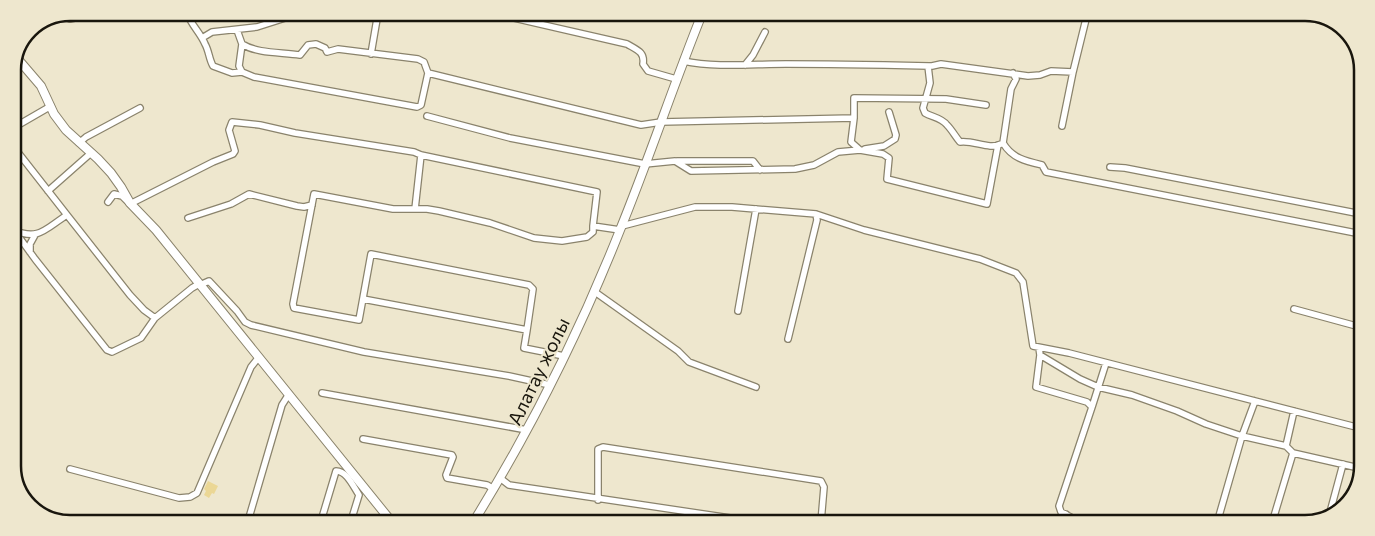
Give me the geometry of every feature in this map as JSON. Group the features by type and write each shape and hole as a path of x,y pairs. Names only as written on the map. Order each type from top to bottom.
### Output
{"main road":[{"name":"Алатау жолы","path":"478,515 527,430 595,292 622,226 676,78 699,21"},
{"path":"22,64 41,86 52,106 54,114 66,130 111,173 130,204 156,230 387,515"}],"street":[{"path":"191,21 202,38 213,66 232,73 242,72 272,82 417,107 421,105 428,73 424,62 418,59 338,49 327,52 325,48 316,44 308,45 300,55 264,51 242,44"},
{"path":"202,38 212,32 256,27 275,21"},
{"path":"371,54 377,21"},
{"path":"527,21 627,44 641,52 644,58 643,64 648,71 676,78"},
{"path":"1062,126 1072,72 1085,21"},
{"path":"237,30 242,44 239,66 242,72"},
{"path":"745,65 753,55 765,32"},
{"path":"683,61 700,64 745,65 850,64 928,66 941,64 1028,76 1040,75 1051,71 1072,72"},
{"path":"928,66 930,83 923,108 925,113 947,124 960,142 971,141 993,147 1000,144"},
{"path":"428,73 641,125 661,122 854,118"},
{"path":"986,105 946,99 854,98 851,142 860,150 883,154 889,158 887,179 987,204 1011,89 1016,79 1013,73"},
{"path":"21,123 52,106"},
{"path":"79,143 86,137 140,108"},
{"path":"674,160 690,171 795,169 814,165 838,152 884,146 895,139 896,134 889,112"},
{"path":"427,116 510,138 646,160 753,161 760,170"},
{"path":"108,202 114,194 122,196 130,204 213,162 233,154 235,151 229,130 232,122 260,124 295,133 414,152 597,192 593,232 587,237 562,241 534,238 490,223 438,211 393,209 314,194 293,304 294,308 359,320 371,254 529,284 533,289 524,348 564,356"},
{"path":"1000,144 1008,152 1020,159 1042,165 1046,172 1354,233"},
{"path":"48,191 91,153"},
{"path":"415,209 421,155"},
{"path":"21,156 130,295 144,310 155,318"},
{"path":"1110,167 1125,168 1354,213"},
{"path":"188,218 231,204 248,194 297,206 304,207 312,204"},
{"path":"593,226 622,226 695,207 732,207 816,214 864,230 980,259 1016,273 1023,282 1033,346 1354,426"},
{"path":"738,311 756,209"},
{"path":"788,339 817,220 816,214"},
{"path":"30,252 30,244 35,235 67,215"},
{"path":"21,233 35,235"},
{"path":"21,240 107,350 112,352 141,338 155,318 192,288 209,280 212,281 216,289 237,310 245,322 251,325 364,352 509,376 550,385"},
{"path":"595,292 678,351 689,362 756,387"},
{"path":"362,299 527,330"},
{"path":"1294,309 1354,325"},
{"path":"1039,348 1040,355 1036,387 1087,402 1092,407"},
{"path":"1040,355 1080,379 1098,387 1110,388 1242,436 1286,446 1293,452 1354,467"},
{"path":"70,468 168,496 190,497 197,493 251,366 259,357"},
{"path":"1066,514 1061,512 1059,506 1106,363"},
{"path":"322,393 527,430"},
{"path":"250,515 282,405 289,394"},
{"path":"1219,515 1242,436 1255,401"},
{"path":"1286,446 1294,411"},
{"path":"363,440 452,455 453,457 446,475 448,478 487,485 494,489"},
{"path":"598,500 598,449 603,447 821,481 824,487 822,515"},
{"path":"1274,515 1293,452"},
{"path":"1333,505 1343,464"},
{"path":"323,515 336,471 342,471 345,474 359,495 353,515"},
{"path":"500,478 509,485 706,515"}],"shaded area":[{"path":"208,481 218,486 214,494 212,493 209,498 204,495 206,491 204,489"}]}
